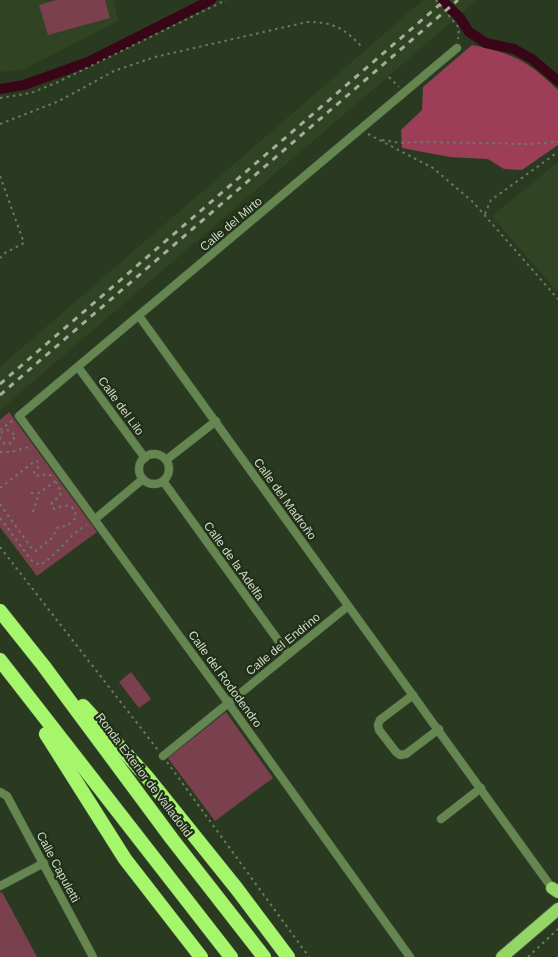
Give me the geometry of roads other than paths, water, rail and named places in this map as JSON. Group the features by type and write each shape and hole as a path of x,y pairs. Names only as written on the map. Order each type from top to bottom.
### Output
{"highway":[{"name":"Ronda Exterior de Valladolid","path":"0,611 43,664 172,839 264,957"},
{"path":"0,660 231,957"},
{"path":"43,664 67,687 147,777 237,889 288,957"},
{"path":"26,695 36,718 125,860 201,957"}],"main road":[{"path":"502,957 558,909"}],"street":[{"name":"Calle del Mirto","path":"19,416 457,48"},
{"name":"Calle del Madroño","path":"139,316 555,890"},
{"name":"Calle del Lilo","path":"78,367 145,458"},
{"name":"Calle del Rododendro","path":"19,416 410,957"},
{"path":"166,460 216,421"},
{"path":"158,455 166,460 169,469 163,482 152,484 143,479 140,474 140,468 141,462 145,458 158,455"},
{"path":"95,519 143,479"},
{"name":"Calle de la Adelfa","path":"163,482 288,654"},
{"name":"Calle del Endrino","path":"163,756 348,606"},
{"path":"413,695 380,720 379,730 400,755 406,754 439,729"},
{"path":"441,819 481,788"},
{"name":"Calle Capuletti","path":"0,792 7,796 44,862 93,957"},
{"path":"0,886 44,862"}],"waterway":[{"path":"0,89 24,85 88,62 211,0"},
{"path":"442,0 460,18 469,32 486,43 514,49 532,59 558,81"}],"railway":[{"path":"0,384 445,0"},
{"path":"0,395 458,0"}]}
